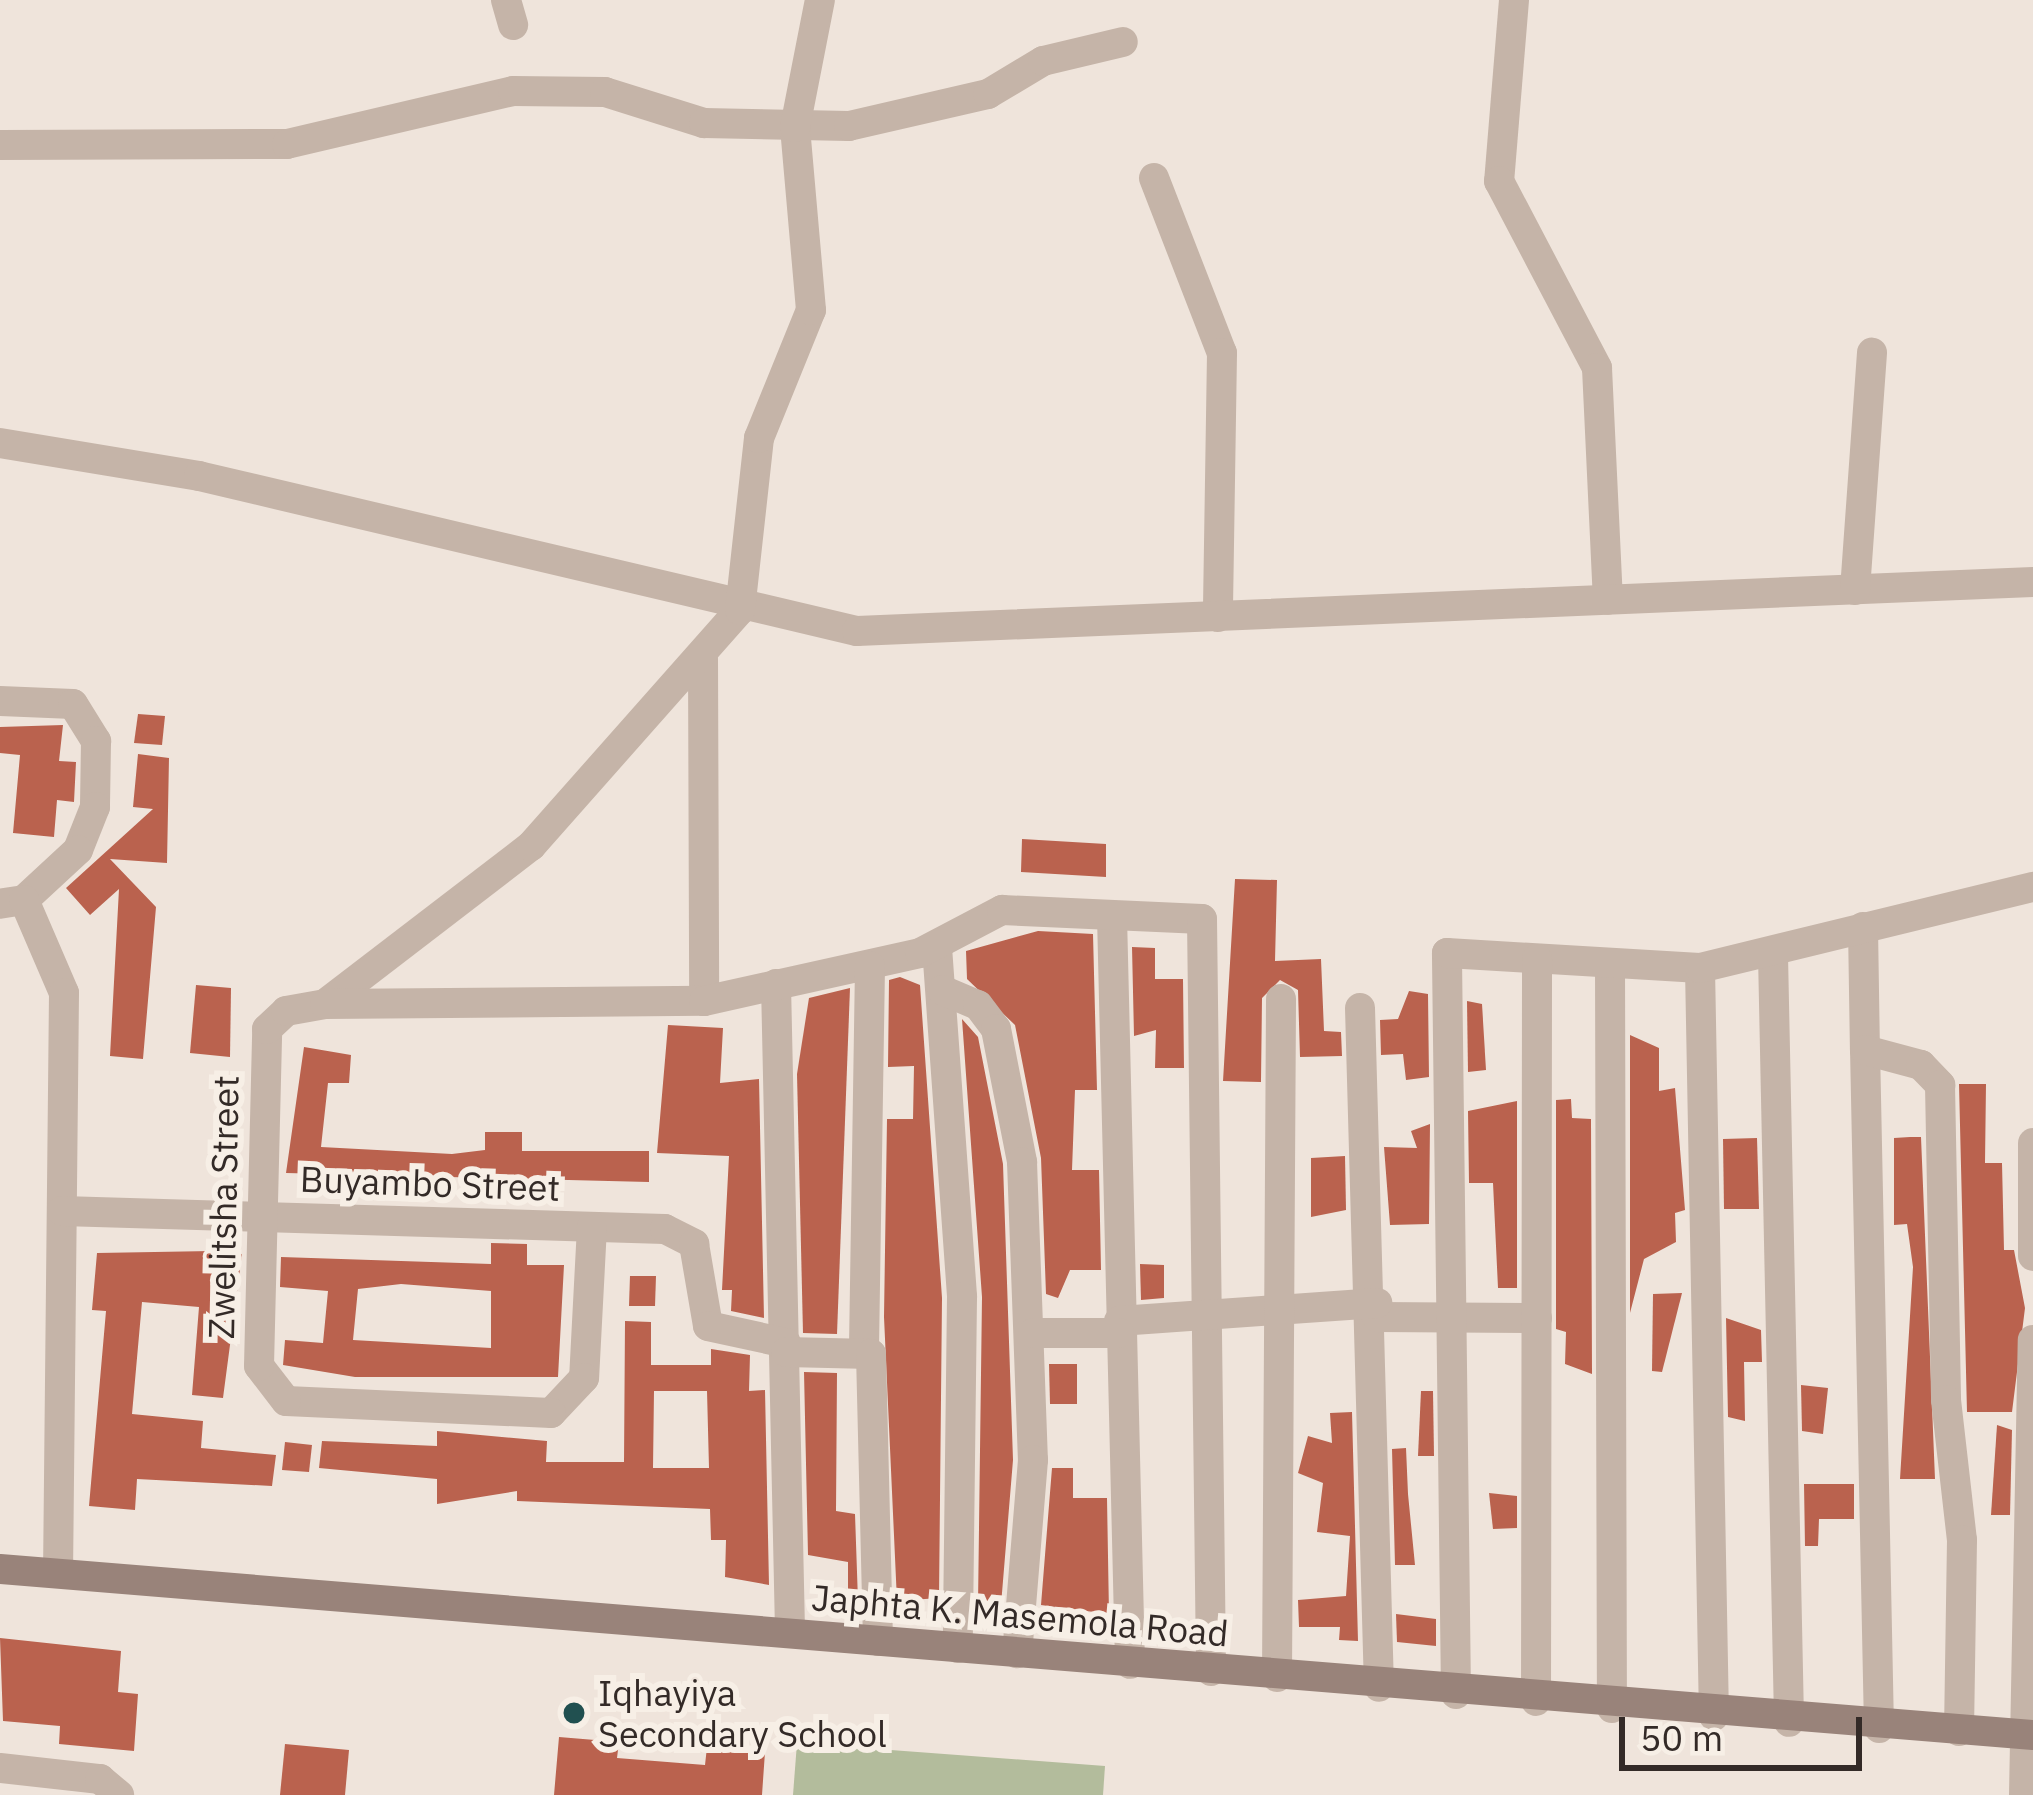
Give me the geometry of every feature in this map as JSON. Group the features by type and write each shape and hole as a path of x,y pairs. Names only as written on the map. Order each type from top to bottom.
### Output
{"main road":[{"name":"Japhta K. Masemola Road","path":"0,1569 790,1633 1612,1708 2030,1735"}],"street":[{"path":"325,1004 532,846 703,659 740,610 759,438 811,310 795,128 820,0"},
{"path":"1514,0 1498,182 1598,368 1608,600"},
{"path":"0,146 286,144 514,91 605,92 704,123 795,128 910,116 1123,42"},
{"path":"1154,178 1222,353 1218,617"},
{"path":"1855,590 1872,353"},
{"path":"0,443 87,452 619,570 740,610 857,631 2033,582"},
{"path":"703,659 704,1001"},
{"path":"0,701 74,704 96,741 87,836 12,902 64,993 58,1572"},
{"path":"1456,1694 1447,953 1700,968 1773,955 1864,927 2033,886"},
{"path":"325,1004 704,1001 938,947 1003,910 1202,919 1211,1671"},
{"path":"1112,916 1130,1664"},
{"path":"1864,927 1879,1728"},
{"path":"938,947 962,1297 958,1648"},
{"path":"1773,955 1789,1722"},
{"path":"1536,1701 1538,959"},
{"path":"1610,964 1612,1708"},
{"path":"870,966 864,1348 873,1364 878,1641"},
{"path":"1700,968 1714,1716"},
{"path":"776,984 790,1633"},
{"path":"942,990 978,1005 996,1029 1022,1162 1033,1334 1017,1653"},
{"path":"1277,1677 1286,1308 1281,999"},
{"name":"Zwelitsha Street","path":"325,1004 286,1012 265,1040 260,1366 274,1394 298,1406 537,1414 564,1406 584,1378 592,1227"},
{"path":"1360,1008 1377,1310 1379,1687"},
{"path":"1864,1050 1922,1065 1940,1085 1946,1400 1962,1540 1959,1731"},
{"path":"2033,1143 2033,1256"},
{"name":"Buyambo Street","path":"62,1211 652,1227 694,1244 708,1326 786,1348"},
{"path":"1033,1334 1286,1308 1537,1318"},
{"path":"2024,1795 2030,1735 2033,1340"},
{"path":"786,1348 864,1348"},
{"path":"0,1768 85,1775 119,1795"}],"green space":[{"path":"797,1743 1105,1766 1103,1795 793,1795"}],"building":[{"path":"138,714 165,716 162,745 134,743"},
{"path":"63,725 59,761 76,762 74,802 57,800 54,837 13,833 20,755 0,753 0,727"},
{"path":"138,754 169,758 167,863 110,859 156,907 143,1059 110,1056 119,889 90,915 66,888 153,809 133,807"},
{"path":"1022,839 1106,844 1106,877 1021,872"},
{"path":"1235,879 1277,880 1275,961 1321,959 1324,1031 1341,1032 1342,1056 1300,1057 1298,990 1280,980 1262,998 1261,1082 1223,1081"},
{"path":"1038,931 1093,934 1097,1090 1075,1090 1072,1170 1099,1170 1101,1270 1070,1270 1058,1298 1046,1294 1041,1158 1015,1025 967,979 966,951"},
{"path":"1132,947 1155,948 1155,979 1183,979 1184,1068 1155,1068 1156,1030 1134,1036"},
{"path":"900,977 920,985 942,1298 939,1598 897,1601 884,1317 887,1119 913,1119 914,1066 888,1067 889,980"},
{"path":"196,985 231,988 230,1057 190,1053"},
{"path":"850,988 837,1334 803,1333 797,1074 809,998"},
{"path":"1409,991 1428,994 1429,1077 1406,1080 1403,1054 1381,1055 1380,1020 1398,1019"},
{"path":"1467,1001 1482,1004 1486,1070 1468,1072"},
{"path":"962,1019 978,1037 1003,1164 1013,1460 1001,1605 978,1605 982,1297"},
{"path":"668,1025 723,1028 720,1083 759,1079 764,1318 731,1311 732,1290 722,1290 729,1156 657,1153"},
{"path":"1630,1035 1659,1048 1659,1091 1675,1088 1685,1210 1675,1213 1676,1242 1644,1259 1630,1313"},
{"path":"304,1047 351,1055 349,1083 328,1083 321,1147 452,1154 485,1150 485,1132 522,1132 522,1151 649,1151 649,1182 286,1173"},
{"path":"1959,1084 1986,1084 1985,1163 2002,1163 2004,1250 2014,1250 2025,1308 2012,1412 1967,1412"},
{"path":"1571,1099 1572,1118 1591,1119 1592,1374 1565,1364 1566,1332 1556,1329 1556,1100"},
{"path":"1517,1101 1517,1288 1498,1288 1493,1183 1469,1183 1468,1111"},
{"path":"1430,1124 1429,1224 1390,1225 1384,1147 1417,1148 1411,1131"},
{"path":"1921,1137 1935,1479 1900,1479 1913,1267 1907,1224 1894,1225 1894,1138"},
{"path":"1757,1138 1759,1209 1724,1209 1723,1139"},
{"path":"1345,1156 1346,1210 1311,1217 1311,1158"},
{"path":"491,1243 527,1244 527,1265 564,1265 558,1377 355,1377 283,1365 285,1340 323,1343 328,1291 280,1287 281,1257 491,1264","holes":["401,1284 491,1291 491,1348 353,1340 358,1289"]},
{"path":"97,1253 242,1254 223,1398 192,1395 199,1307 142,1302 132,1414 203,1421 201,1448 276,1455 272,1486 137,1479 135,1510 89,1506 106,1311 92,1310"},
{"path":"1140,1264 1164,1265 1164,1298 1141,1300"},
{"path":"630,1276 656,1276 655,1306 629,1306"},
{"path":"1682,1293 1662,1372 1652,1371 1653,1294"},
{"path":"1726,1318 1761,1330 1762,1362 1744,1362 1745,1421 1728,1417"},
{"path":"625,1321 651,1322 651,1365 711,1365 711,1349 750,1355 749,1391 765,1390 769,1585 725,1577 726,1540 711,1540 710,1509 517,1501 517,1491 437,1504 437,1479 319,1468 322,1441 437,1446 437,1431 547,1441 546,1462 624,1462","holes":["654,1391 707,1391 709,1468 653,1468"]},
{"path":"1049,1364 1077,1364 1077,1404 1050,1404"},
{"path":"804,1372 837,1373 836,1511 855,1514 858,1601 848,1601 848,1562 808,1555"},
{"path":"1801,1385 1828,1388 1823,1434 1802,1431"},
{"path":"1421,1391 1433,1391 1434,1456 1418,1456"},
{"path":"1352,1412 1358,1641 1339,1640 1340,1627 1299,1627 1298,1600 1346,1596 1350,1536 1317,1532 1323,1483 1298,1473 1308,1436 1332,1443 1330,1413"},
{"path":"1997,1425 2012,1430 2010,1515 1991,1515"},
{"path":"285,1442 312,1445 309,1472 282,1470"},
{"path":"1406,1448 1415,1565 1395,1565 1392,1449"},
{"path":"1052,1468 1073,1468 1073,1498 1107,1498 1109,1614 1041,1605"},
{"path":"1804,1484 1854,1484 1854,1519 1819,1519 1818,1546 1805,1546"},
{"path":"1489,1493 1517,1496 1517,1528 1493,1529"},
{"path":"1396,1614 1436,1619 1436,1646 1397,1642"},
{"path":"0,1638 121,1651 118,1692 138,1694 134,1751 59,1744 60,1726 3,1721"},
{"path":"559,1737 619,1742 617,1758 705,1765 707,1747 765,1752 762,1795 554,1795"},
{"path":"285,1744 349,1750 345,1795 280,1795"}],"place":[{"name":"Iqhayiya Secondary School","path":"574,1713"}]}
